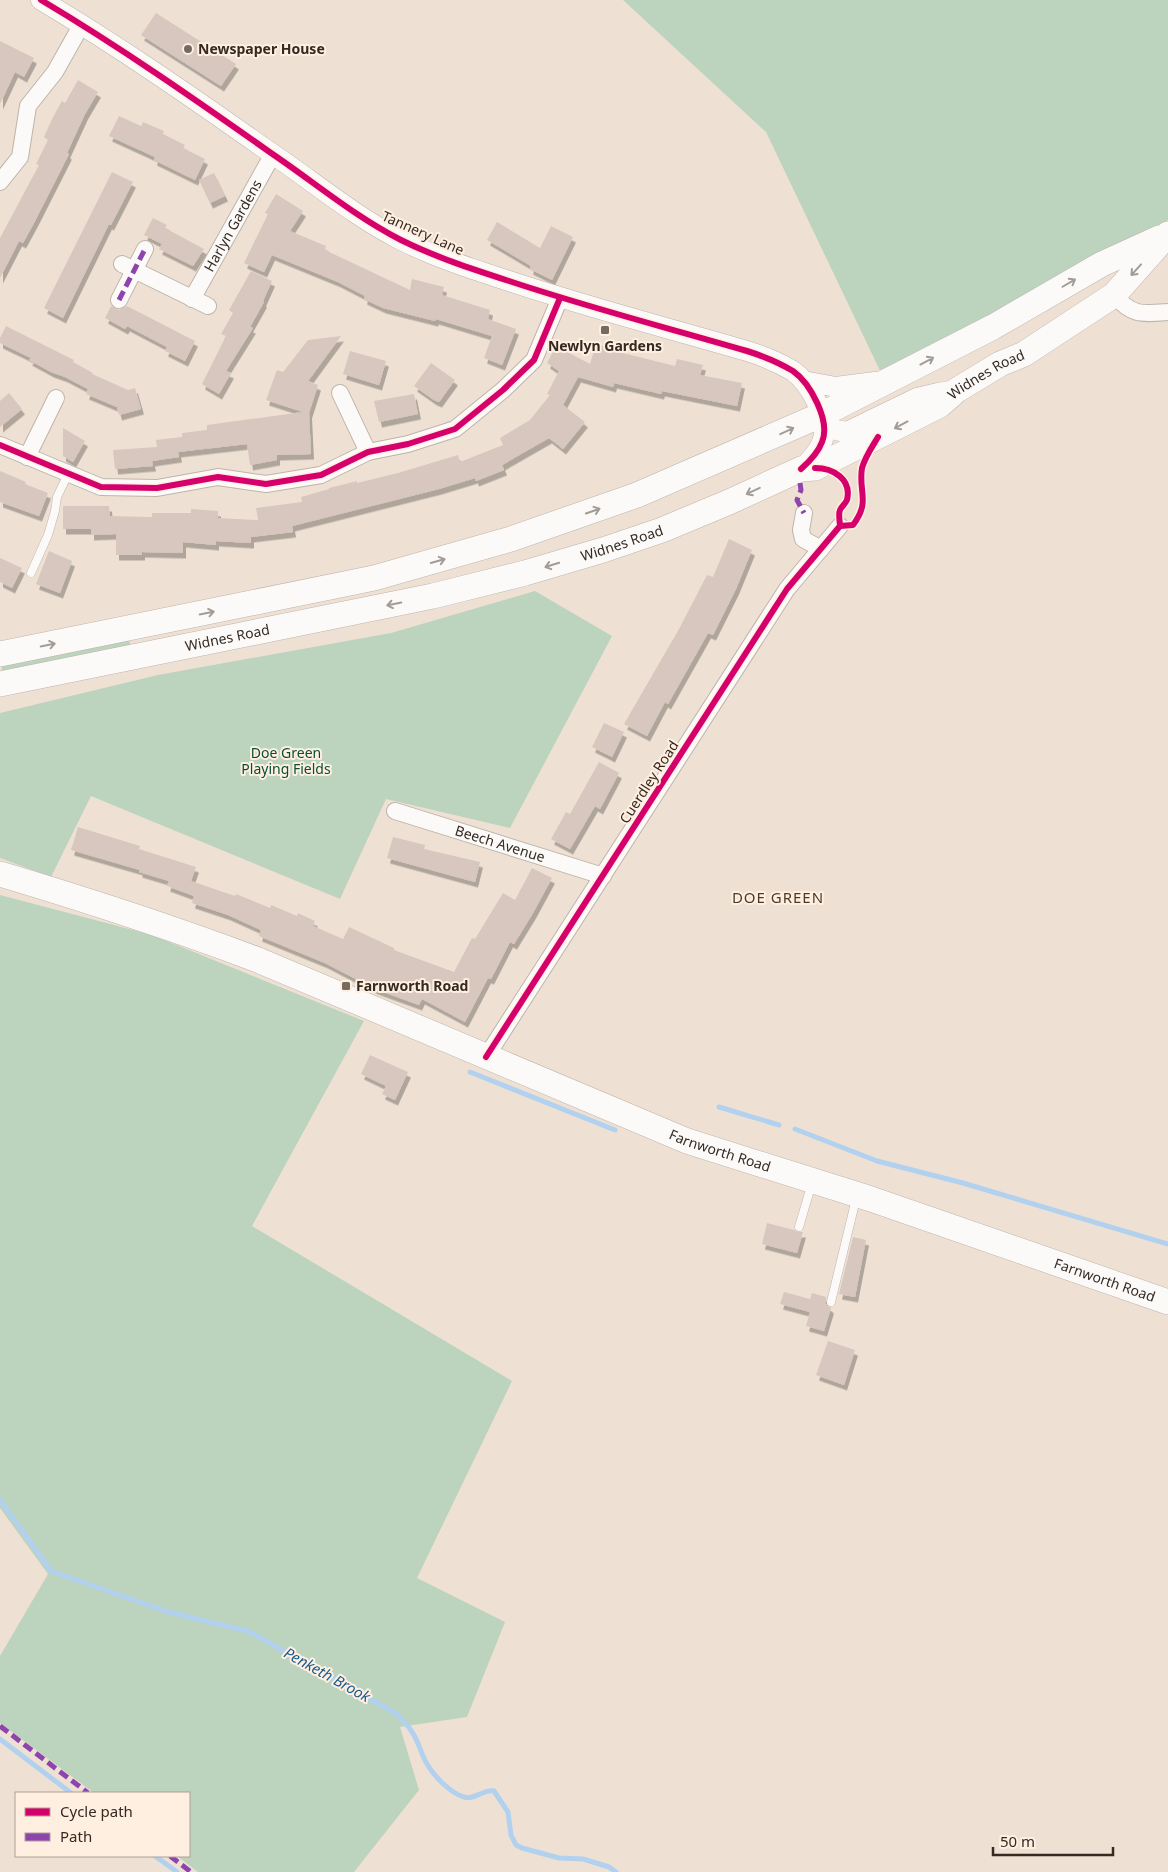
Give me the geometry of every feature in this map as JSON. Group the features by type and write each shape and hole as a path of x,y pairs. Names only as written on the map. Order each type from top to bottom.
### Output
{"main road":[{"name":"Widnes Road","path":"0,684 415,599 525,573 662,530 801,469 815,468 940,405 957,390 1000,364 1024,354 1114,295 1168,234"},
{"name":"Widnes Road","path":"0,654 374,578 483,548 637,495 821,415 993,327 1102,264 1168,234"},
{"name":"Farnworth Road","path":"0,874 105,906 258,960 686,1141 856,1194 1168,1302"}],"street":[{"name":"Tannery Lane","path":"41,0 82,24 273,154 335,200 400,240 459,264 560,298 747,350 783,365 794,372 813,396 821,415"},
{"path":"1,179 20,156 28,106 55,72 82,24"},
{"name":"Harlyn Gardens","path":"192,299 273,154"},
{"path":"119,300 128,267 144,249"},
{"path":"128,267 208,306"},
{"path":"1114,295 1132,312 1142,314 1168,312"},
{"path":"0,445 101,487 157,488 218,477 266,484 321,475 368,452 408,444 455,429 503,390 534,360 560,298"},
{"path":"803,381 836,387 897,377"},
{"path":"821,415 829,427 847,432 917,398 957,390"},
{"path":"340,393 368,452"},
{"path":"27,457 56,398"},
{"path":"801,469 818,451 823,440 824,430 821,415"},
{"path":"804,513 801,530 803,539 821,549"},
{"name":"Cuerdley Road","path":"486,1057 787,589 840,526"},
{"name":"Beech Avenue","path":"396,811 604,876"}],"lane":[{"path":"31,573 48,535 57,497 68,474"},
{"path":"799,1226 813,1181"},
{"path":"831,1302 856,1194"}],"green space":[{"path":"623,0 1168,0 1168,220 884,379 766,132"},
{"name":"Doe Green Playing Fields","path":"535,591 612,636 510,828 386,799 340,899 91,796 51,877 0,858 0,713 158,675 391,633"},
{"path":"129,638 131,649 3,675 1,664"},
{"path":"0,895 152,935 364,1021 252,1226 512,1381 417,1578 505,1622 467,1717 400,1727 419,1790 354,1872 198,1872 178,1857 190,1857 190,1792 93,1792 0,1723 0,1656 48,1574 0,1508"}],"building":[{"name":"Newspaper House","path":"156,13 236,64 221,86 141,35"},
{"path":"0,41 34,58 24,77 15,72 0,104"},
{"path":"78,80 98,92 85,114 67,153 69,154 35,221 23,243 19,241 0,278 0,238 39,165 36,164 48,140 44,137 53,117 62,101 65,103"},
{"path":"119,116 141,126 143,122 164,131 163,134 185,145 183,148 205,159 195,180 154,160 155,157 109,136"},
{"path":"112,172 133,182 111,225 109,224 63,318 44,308"},
{"path":"214,173 225,196 210,203 199,180"},
{"path":"276,194 303,211 290,231 326,246 325,250 410,290 412,279 444,287 442,295 490,310 488,319 516,329 502,365 484,358 492,336 436,319 435,321 383,308 364,299 365,296 338,282 272,255 264,272 244,263 268,214 265,213"},
{"path":"153,218 167,225 165,228 204,249 193,266 159,249 162,244 144,235"},
{"path":"497,222 540,248 551,226 573,237 552,280 530,269 531,266 487,240"},
{"path":"251,271 272,281 264,302 250,327 253,328 226,371 231,373 219,394 202,384 226,336 221,334 233,313 229,310"},
{"path":"111,306 119,310 127,306 195,341 185,361 165,351 167,347 127,326 125,329 105,318"},
{"path":"6,326 74,360 73,362 92,374 128,390 135,388 141,409 119,415 117,407 86,394 88,389 51,372 29,360 31,358 0,343 0,338"},
{"path":"341,336 308,381 318,385 309,413 311,454 277,455 277,460 250,465 247,444 178,452 179,457 152,461 153,466 115,469 113,450 157,447 156,440 182,437 182,433 207,430 207,425 303,412 266,400 277,370 283,372 308,340"},
{"path":"596,344 675,366 677,359 703,365 700,375 742,383 737,406 662,391 661,394 614,383 613,387 578,377 563,405 585,422 563,449 549,438 502,465 504,470 476,481 475,478 439,489 292,526 293,532 251,537 251,543 216,541 216,545 183,542 183,553 142,552 142,555 116,555 116,534 91,535 91,529 63,529 63,506 109,506 110,516 152,517 152,513 191,513 191,509 218,511 218,518 258,520 256,508 302,502 301,497 329,488 398,473 458,455 460,462 503,445 500,438 530,420 550,395 547,394 559,371 547,363 556,346 590,364"},
{"path":"350,351 386,361 379,385 343,374"},
{"path":"431,363 455,380 439,402 414,386"},
{"path":"9,393 22,409 0,427 0,401"},
{"path":"414,394 418,414 379,422 374,401"},
{"path":"63,428 85,441 73,462 63,456"},
{"path":"0,471 48,493 39,516 0,502"},
{"path":"729,539 752,550 736,589 713,635 708,633 668,704 665,702 647,736 624,724 679,629 707,575 713,577"},
{"path":"49,551 72,561 60,593 36,584"},
{"path":"0,558 22,568 12,588 0,582"},
{"path":"604,723 624,732 612,757 592,747"},
{"path":"599,762 619,773 600,809 595,806 570,849 551,839 566,812 570,814"},
{"path":"78,827 140,846 139,849 196,867 191,881 235,896 236,894 270,908 271,905 297,916 298,913 315,921 313,926 343,939 349,927 394,948 394,950 454,972 472,938 475,939 503,893 515,900 532,868 552,878 514,944 510,942 491,979 488,978 465,1022 422,999 419,1005 375,989 325,963 259,936 261,930 228,915 192,903 194,896 167,886 169,881 139,872 140,870 71,850"},
{"path":"393,837 425,845 424,849 480,862 475,882 387,858"},
{"path":"370,1055 408,1072 395,1100 382,1094 386,1086 361,1074"},
{"path":"767,1223 803,1232 797,1253 762,1244"},
{"path":"853,1237 866,1240 855,1297 839,1294"},
{"path":"784,1292 810,1299 812,1293 826,1297 826,1304 831,1308 824,1331 806,1326 810,1312 780,1304"},
{"path":"828,1341 855,1350 844,1385 816,1375"}],"waterway":[{"path":"470,1072 615,1130"},
{"path":"719,1107 779,1125"},
{"path":"795,1129 877,1161 963,1183 1168,1244"},
{"name":"Penketh Brook","path":"0,1500 51,1571 168,1612 248,1631 397,1714 409,1727 430,1769 453,1792 468,1798 494,1791 508,1812 511,1835 516,1845 559,1858 583,1859 609,1867 616,1872"},
{"path":"0,1739 70,1792"},
{"path":"156,1857 177,1872"}],"marked path":[{"path":"119,300 145,249"},
{"path":"800,483 801,490 797,500 804,513"},
{"path":"0,1726 87,1792"},
{"path":"171,1857 191,1872"}],"cycle path":[{"path":"41,0 158,74 351,210 401,240 481,272 568,300 747,351 793,371 812,393 824,424 824,433 820,446 813,457 801,469"},
{"path":"0,445 101,487 157,488 218,477 266,484 321,475 368,452 408,444 455,429 503,390 534,360 560,298"},
{"path":"840,526 853,525 858,517 863,503 862,468 878,437"},
{"path":"486,1057 787,589 840,526 839,512 847,500 847,486 840,476 828,470 815,468"}],"place":[{"name":"Newspaper House","path":"188,49"},
{"name":"Newlyn Gardens","path":"605,330"},
{"name":"Farnworth Road","path":"346,986"}],"district":[{"name":"DOE GREEN","path":"778,898"}]}
